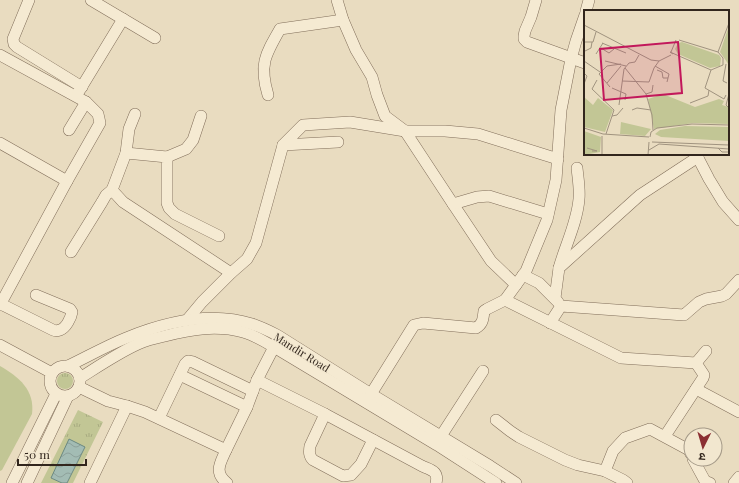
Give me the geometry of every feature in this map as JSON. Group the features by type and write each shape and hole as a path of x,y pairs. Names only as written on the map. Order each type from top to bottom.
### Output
{"street":[{"path":"30,0 13,39 14,44 82,87"},
{"path":"91,0 155,38"},
{"path":"337,0 343,20 356,50 372,77 385,116 405,131 491,261 516,285"},
{"path":"536,0 531,17 524,31 524,39 527,42 584,63"},
{"path":"586,10 589,0"},
{"path":"371,394 414,325 423,323 476,328 480,326 483,321 484,311 505,300 523,276 547,220 556,180 561,110 571,59 584,18"},
{"path":"69,130 81,99 82,87 123,19"},
{"path":"268,95 264,81 264,63 268,50 280,29 343,20"},
{"path":"0,55 81,99 98,114 100,123 1,299 53,330 61,330 64,328 72,316 70,309 36,295"},
{"path":"71,252 106,195 112,190 126,153 130,129 135,114"},
{"path":"126,153 166,157 186,149 193,140 201,116"},
{"path":"187,320 202,302 247,259 256,243 283,145 303,125 350,122 405,131 445,131 478,134 558,160"},
{"path":"283,145 338,142"},
{"path":"0,143 67,181"},
{"path":"559,268 640,195 697,156 723,202 739,220"},
{"path":"166,157 167,203 169,208 175,214 219,236"},
{"path":"550,323 558,302 559,268 571,235 579,199 577,168"},
{"path":"112,190 123,202 231,273"},
{"path":"453,204 478,197 489,196 548,214"},
{"path":"523,276 539,284 558,302 684,315 699,302 726,294 739,280"},
{"path":"505,300 621,358 696,363"},
{"name":"Mandir Road","path":"68,366 133,335 187,320 205,318 242,322 259,326 516,483"},
{"name":"Mandir Road","path":"80,383 109,359 148,340 200,328 218,328 245,332 274,347 437,445 496,483"},
{"path":"0,345 52,373"},
{"path":"227,483 220,475 219,469 226,450 248,407 257,380 274,347"},
{"path":"696,363 706,351"},
{"path":"159,418 185,364 188,361 253,391"},
{"path":"665,436 703,378 704,375 696,363"},
{"path":"62,366 74,368 78,373 80,383 78,390 74,394 68,396 56,394 52,390 50,384 52,373 56,368 62,366"},
{"path":"441,436 483,371"},
{"path":"180,375 248,407"},
{"path":"257,380 432,470 436,474 436,483"},
{"path":"80,383 108,401 127,406 159,418 226,450"},
{"path":"696,389 739,412"},
{"path":"12,483 56,394"},
{"path":"27,483 68,396"},
{"path":"90,483 127,406"},
{"path":"325,414 310,446 309,454 312,460 343,476 351,475 361,464 373,440"},
{"path":"496,420 519,437 564,460 604,471 627,483"},
{"path":"604,471 613,451 625,438 650,430 665,436 683,447"},
{"path":"698,467 705,480 710,483"},
{"path":"734,483 739,477"}],"green space":[{"path":"0,366 19,380 28,391 31,398 32,414 2,470 0,471"},
{"path":"62,373 68,373 73,378 71,387 68,389 62,389 57,384 57,378"},
{"path":"78,410 103,422 73,483 67,483 85,447 51,478 62,483 41,483"}],"water":[{"path":"69,439 85,447 67,483 62,483 51,478"}]}
